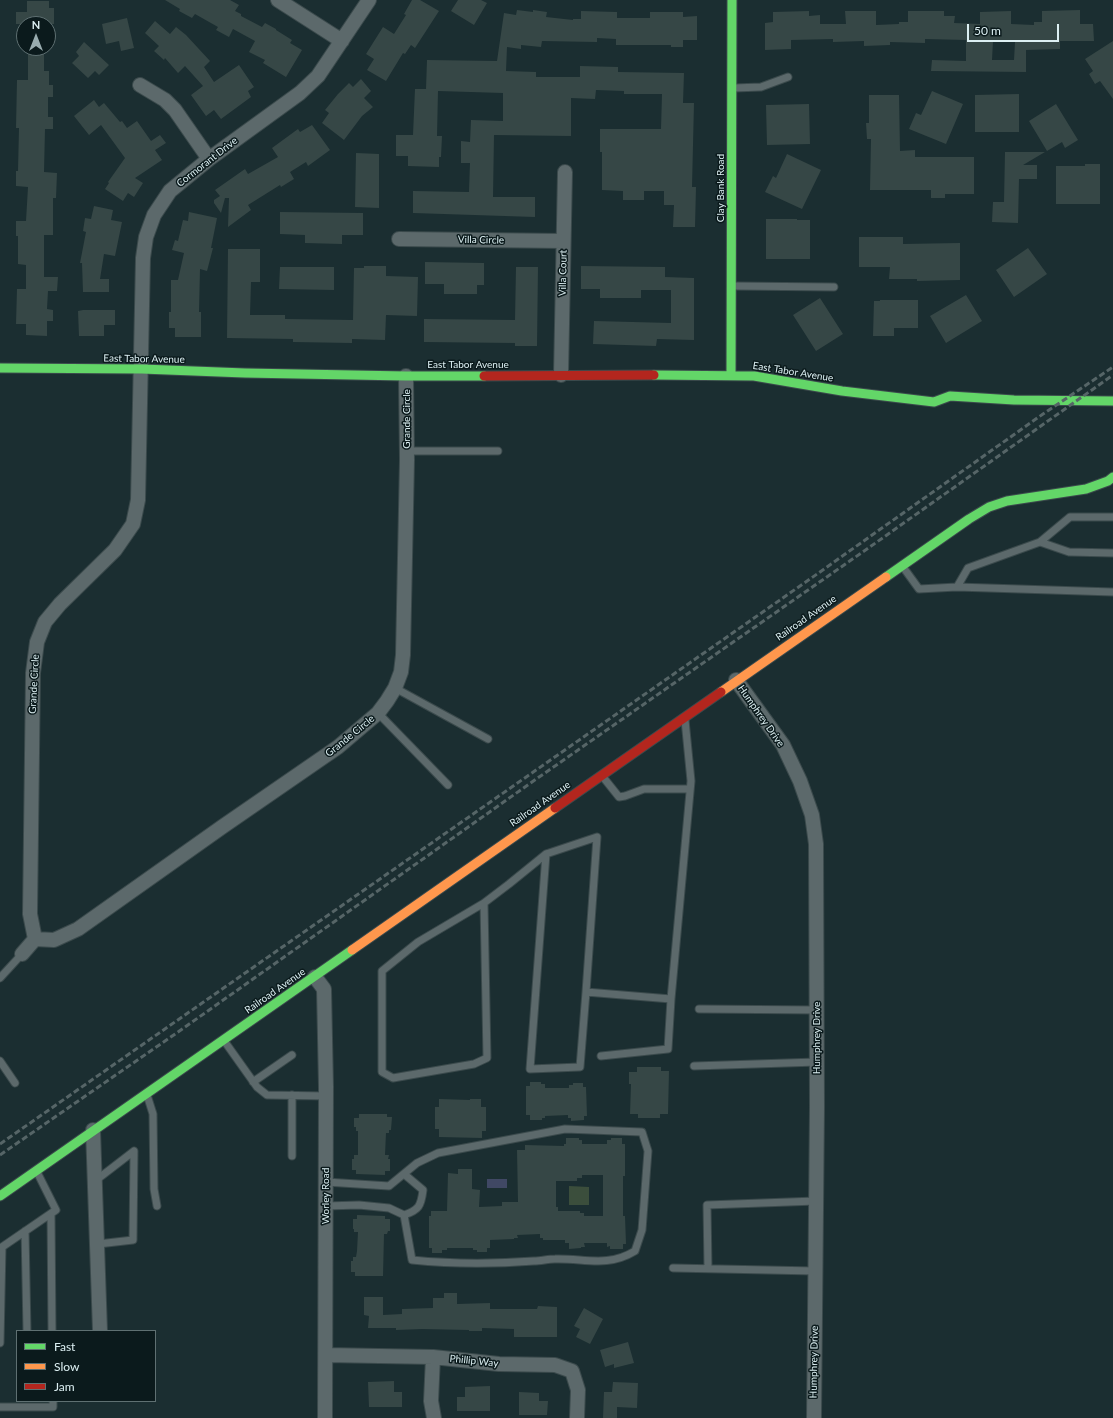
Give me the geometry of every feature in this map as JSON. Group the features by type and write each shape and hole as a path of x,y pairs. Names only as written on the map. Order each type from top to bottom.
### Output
{"main road":[{"name":"Clay Bank Road","path":"731,375 732,0"},
{"name":"East Tabor Avenue","path":"0,368 142,369 244,373 406,376 731,375 754,376 842,391 934,402 950,396 1014,400 1113,401"},
{"name":"East Tabor Avenue","path":"934,402 945,410"},
{"name":"Railroad Avenue","path":"0,1196 146,1093 315,977 736,680 969,519 989,507 1007,501 1086,489 1108,481 1113,476"}],"street":[{"path":"278,0 342,41"},
{"name":"Cormorant Drive","path":"142,369 143,258 146,237 154,215 170,191 209,159 300,93 318,76 369,0"},
{"path":"140,85 165,100 175,110 209,159"},
{"name":"Villa Court","path":"561,375 565,172"},
{"name":"Villa Circle","path":"399,239 563,241"},
{"name":"Grande Circle","path":"142,369 138,500 133,524 115,550 60,604 45,622 37,642 33,673 30,914 35,939 54,940 78,929 222,826 338,747 378,713 395,688 401,672 403,655 407,451 406,376"},
{"name":"Humphrey Drive","path":"736,680 783,745 800,781 812,815 816,844 817,1062 814,1418"},
{"path":"22,954 35,939"},
{"name":"Worley Road","path":"315,977 324,989 326,1096 325,1418"},
{"path":"93,1130 100,1330"},
{"name":"Phillip Way","path":"326,1355 433,1357 499,1364 555,1365 572,1371 578,1390 577,1418"},
{"path":"433,1357 431,1401 434,1418"}],"lane":[{"path":"732,88 761,87 788,77"},
{"path":"732,286 834,287"},
{"path":"407,451 498,451"},
{"path":"957,587 968,568 1040,542 1070,517 1113,517"},
{"path":"1040,542 1069,552 1113,553"},
{"path":"902,565 919,589 957,587 1113,592"},
{"path":"395,688 488,738"},
{"path":"378,713 448,785"},
{"path":"601,1056 668,1049 671,999 691,781 685,716"},
{"path":"601,775 619,797 644,789 690,789"},
{"path":"484,903 487,1058 474,1064 393,1078 382,1072 382,972 418,942 484,903 546,854 597,837 580,1067 530,1070 546,854"},
{"path":"0,978 22,954"},
{"path":"586,992 671,999"},
{"path":"698,1009 816,1010"},
{"path":"223,1040 253,1082 267,1095 326,1096"},
{"path":"253,1082 292,1055"},
{"path":"0,1061 15,1083"},
{"path":"694,1066 817,1062"},
{"path":"146,1093 153,1114 154,1189 157,1206"},
{"path":"292,1095 292,1156"},
{"path":"326,1182 389,1186 417,1163 438,1153 565,1129 642,1132 648,1151 642,1230 635,1251 625,1257 595,1262 556,1259 482,1263 437,1263 412,1260 404,1215"},
{"path":"95,1181 134,1151 133,1240 98,1244"},
{"path":"0,1343 2,1246 56,1210 36,1170"},
{"path":"326,1206 360,1205 389,1208 404,1215 416,1211 422,1202 423,1190 404,1174"},
{"path":"708,1268 707,1205 816,1201"},
{"path":"51,1214 52,1330"},
{"path":"25,1231 27,1330"},
{"path":"673,1268 815,1271"},
{"path":"0,1407 28,1404 53,1407 53,1402"}],"green space":[{"path":"569,1186 589,1187 589,1205 569,1205"}],"water":[{"path":"487,1179 507,1179 507,1188 487,1188"}],"building":[{"path":"165,0 230,0 239,5 235,11 241,14 241,16 262,27 265,23 276,29 292,40 290,43 302,50 286,77 263,63 265,60 249,52 255,41 233,29 229,37 216,30 218,27 195,14 192,18 179,11 180,9"},
{"path":"412,0 420,0 439,11 415,48 411,45 405,54 403,53 386,81 367,70 374,59 366,54 383,27 394,34 406,15 404,14"},
{"path":"458,0 481,0 487,3 474,25 451,11"},
{"path":"27,1 49,1 49,8 54,8 54,16 16,16 16,12 27,12"},
{"path":"517,10 547,12 546,17 573,20 581,19 581,11 617,12 617,18 650,18 650,12 683,12 683,17 697,16 697,40 683,40 683,47 671,47 671,45 616,45 616,39 597,38 597,42 542,41 541,47 521,45 521,49 507,47 506,71 536,72 536,77 580,77 580,66 618,67 618,72 684,73 683,103 694,103 692,187 696,187 695,227 673,227 674,205 664,205 664,191 644,191 644,200 623,200 623,191 602,190 602,152 600,152 600,129 661,129 662,94 624,94 624,91 596,90 595,99 571,98 571,136 494,135 493,197 535,197 535,217 413,213 413,191 469,192 470,163 461,163 461,141 470,142 471,120 503,121 503,93 438,91 437,136 442,136 439,167 408,166 408,156 396,156 396,135 413,135 415,89 426,89 427,60 497,61 504,13 516,15"},
{"path":"1080,10 1080,24 1093,24 1094,41 1060,41 1060,49 1026,50 1026,72 931,71 932,60 966,61 966,40 925,39 925,43 890,42 890,45 864,46 864,41 833,42 833,39 791,40 791,49 765,50 765,23 773,22 773,12 809,11 809,16 820,15 820,24 846,24 845,11 876,11 876,25 908,22 908,11 944,11 944,16 955,16 954,23 980,24 980,12 1011,11 1011,24 1034,25 1034,22 1042,22 1042,11","holes":["993,41 1015,42 1014,60 992,60"]},
{"path":"127,18 134,48 121,51 119,41 106,44 102,24"},
{"path":"155,21 170,34 176,27 186,35 210,61 204,67 214,82 239,65 254,87 248,91 251,97 221,119 214,110 206,116 191,95 203,86 185,66 178,73 165,58 164,60 154,51 159,46 145,33"},
{"path":"1113,41 1113,99 1100,81 1095,84 1089,74 1093,71 1085,59"},
{"path":"84,42 109,65 99,75 95,71 88,78 72,63 79,56 76,52"},
{"path":"28,56 44,56 44,71 49,71 49,85 53,85 53,97 48,97 48,117 53,117 53,129 45,129 44,172 57,173 56,198 53,198 53,235 44,235 44,277 58,277 57,291 48,291 47,309 53,310 53,321 47,321 47,336 26,335 26,324 16,324 17,289 26,289 26,265 18,264 18,236 16,236 16,221 26,221 28,187 16,186 16,171 18,171 19,128 16,128 17,80 28,80"},
{"path":"361,79 371,91 364,98 373,107 362,116 344,140 322,123 329,113 325,110 349,83 353,87"},
{"path":"932,91 963,104 946,144 909,129 916,113 921,115"},
{"path":"1019,94 1019,132 975,132 975,95"},
{"path":"869,95 899,95 900,151 915,150 915,157 974,157 974,194 945,194 945,198 931,198 931,190 870,190 871,139 867,139 866,123 869,123"},
{"path":"94,100 99,107 104,103 127,128 137,121 151,141 160,135 166,143 155,150 162,160 135,178 143,183 134,197 128,193 123,201 105,189 109,183 108,182 125,158 101,125 89,135 74,116"},
{"path":"809,104 810,144 767,145 766,105"},
{"path":"1056,104 1078,140 1065,148 1062,142 1047,151 1029,121"},
{"path":"312,125 330,150 308,166 306,162 290,172 294,179 281,187 280,185 248,205 251,210 228,227 229,198 225,198 221,213 214,203 214,200 220,196 215,190 245,169 248,174 278,157 272,148 298,129 300,132"},
{"path":"1005,152 1045,152 1023,165 1037,165 1037,179 1019,179 1018,223 992,222 993,202 1004,202"},
{"path":"356,153 379,154 379,208 355,207"},
{"path":"787,154 821,170 802,209 765,192 773,176 776,178"},
{"path":"1085,164 1100,164 1100,204 1056,204 1056,166 1085,166"},
{"path":"94,206 113,210 111,220 122,222 115,256 104,254 100,279 109,279 109,292 83,292 82,263 80,263 86,232 83,231 85,218 91,219"},
{"path":"189,212 217,218 211,248 213,248 207,271 200,269 199,312 201,312 201,337 175,337 175,328 169,328 169,312 171,312 171,280 178,280 184,253 172,250 175,240 178,241 183,220 188,221"},
{"path":"280,212 363,213 363,235 342,235 342,244 305,243 305,235 280,234"},
{"path":"766,219 810,220 810,259 766,259"},
{"path":"859,237 903,237 903,244 960,243 960,280 917,281 917,279 889,279 890,267 859,267"},
{"path":"1028,248 1047,274 1014,297 996,270"},
{"path":"228,249 260,249 260,282 251,282 250,315 285,315 285,319 353,320 354,268 364,268 364,266 386,266 386,276 418,277 417,316 386,315 385,340 352,339 352,343 293,342 293,339 227,338"},
{"path":"425,262 484,263 484,285 477,285 477,294 444,294 444,284 425,284"},
{"path":"581,266 665,267 665,277 694,278 694,340 657,339 656,346 593,344 594,321 671,323 671,290 641,290 641,298 600,298 600,289 581,289"},
{"path":"280,267 334,267 334,290 279,289"},
{"path":"516,267 538,267 537,346 515,346 515,343 424,342 424,319 515,320"},
{"path":"966,295 982,321 946,343 930,316"},
{"path":"820,298 843,334 816,351 793,315"},
{"path":"918,300 918,328 894,328 894,336 873,336 874,301"},
{"path":"115,310 115,325 104,325 104,336 79,336 78,311"},
{"path":"637,1067 661,1067 661,1071 669,1071 668,1114 660,1114 660,1118 638,1118 638,1114 630,1114 631,1084 629,1084 629,1072 637,1072"},
{"path":"530,1082 541,1082 541,1084 545,1084 545,1088 569,1088 569,1085 573,1085 573,1083 583,1083 583,1087 586,1087 587,1116 584,1116 584,1120 571,1121 571,1118 568,1118 568,1115 545,1116 542,1120 530,1120 530,1115 526,1115 526,1086 530,1086"},
{"path":"439,1099 481,1099 481,1107 486,1107 486,1131 482,1131 482,1138 439,1137 439,1129 435,1129 435,1107 439,1107"},
{"path":"359,1114 387,1114 387,1117 392,1117 391,1130 389,1130 389,1133 386,1133 385,1155 389,1155 388,1159 390,1159 390,1171 385,1171 385,1175 356,1174 356,1170 352,1170 352,1159 354,1159 354,1155 358,1155 358,1131 356,1131 356,1127 354,1127 354,1118 359,1118"},
{"path":"566,1138 579,1138 579,1140 582,1140 582,1144 607,1144 607,1140 611,1140 611,1138 622,1138 622,1144 625,1144 623,1216 625,1216 626,1244 623,1244 623,1249 610,1249 610,1246 607,1247 607,1243 584,1243 585,1247 569,1249 569,1243 565,1243 565,1240 543,1240 543,1238 540,1238 540,1234 517,1235 518,1238 514,1239 490,1240 490,1248 487,1248 487,1252 477,1252 477,1250 473,1250 473,1248 447,1248 447,1250 442,1250 442,1253 432,1253 432,1248 429,1248 429,1216 431,1216 431,1211 447,1211 448,1173 458,1174 458,1169 472,1169 472,1189 480,1190 479,1207 502,1206 502,1202 518,1202 517,1150 525,1150 525,1145 564,1146 564,1144 566,1144","holes":["582,1175 603,1175 603,1216 584,1216 584,1213 580,1213 580,1211 558,1211 558,1207 556,1207 556,1181 577,1181 577,1178 582,1178"]},
{"path":"357,1215 385,1216 385,1219 390,1219 390,1231 388,1231 387,1234 384,1234 383,1276 355,1276 355,1272 351,1272 351,1261 353,1261 353,1257 356,1257 357,1251 358,1232 354,1232 353,1219 357,1219"},
{"path":"444,1293 457,1293 457,1304 490,1303 490,1309 537,1309 538,1306 557,1307 557,1337 514,1337 514,1329 482,1328 482,1331 469,1331 368,1328 369,1316 364,1315 364,1297 383,1297 383,1315 402,1314 402,1309 433,1308 433,1298 444,1298"},
{"path":"584,1308 603,1319 590,1344 576,1337 580,1329 574,1326"},
{"path":"628,1342 634,1363 614,1368 614,1364 605,1367 600,1350"},
{"path":"394,1381 394,1392 402,1392 402,1407 369,1407 368,1382"},
{"path":"613,1382 638,1383 637,1408 617,1407 617,1418 603,1418 604,1392 612,1392"},
{"path":"490,1386 490,1411 457,1411 457,1397 465,1397 465,1387"},
{"path":"519,1392 539,1393 539,1401 548,1401 547,1415 519,1415"}],"railway":[{"path":"0,1144 810,579 1043,414 1113,367"},
{"path":"0,1155 178,1032 1113,375"}],"traffic: fast":[{"path":"731,375 732,0"},
{"path":"0,368 142,369 245,373 484,376"},
{"path":"654,375 754,376 842,391 934,402 950,396 1014,400 1113,401"},
{"path":"886,577 969,519 989,507 1007,501 1086,489 1108,481 1113,477"},
{"path":"0,1196 352,950"}],"traffic: slow":[{"path":"721,692 886,577"},
{"path":"352,950 555,808"}],"traffic: jam":[{"path":"484,376 654,375"},
{"path":"555,808 721,692"}]}
